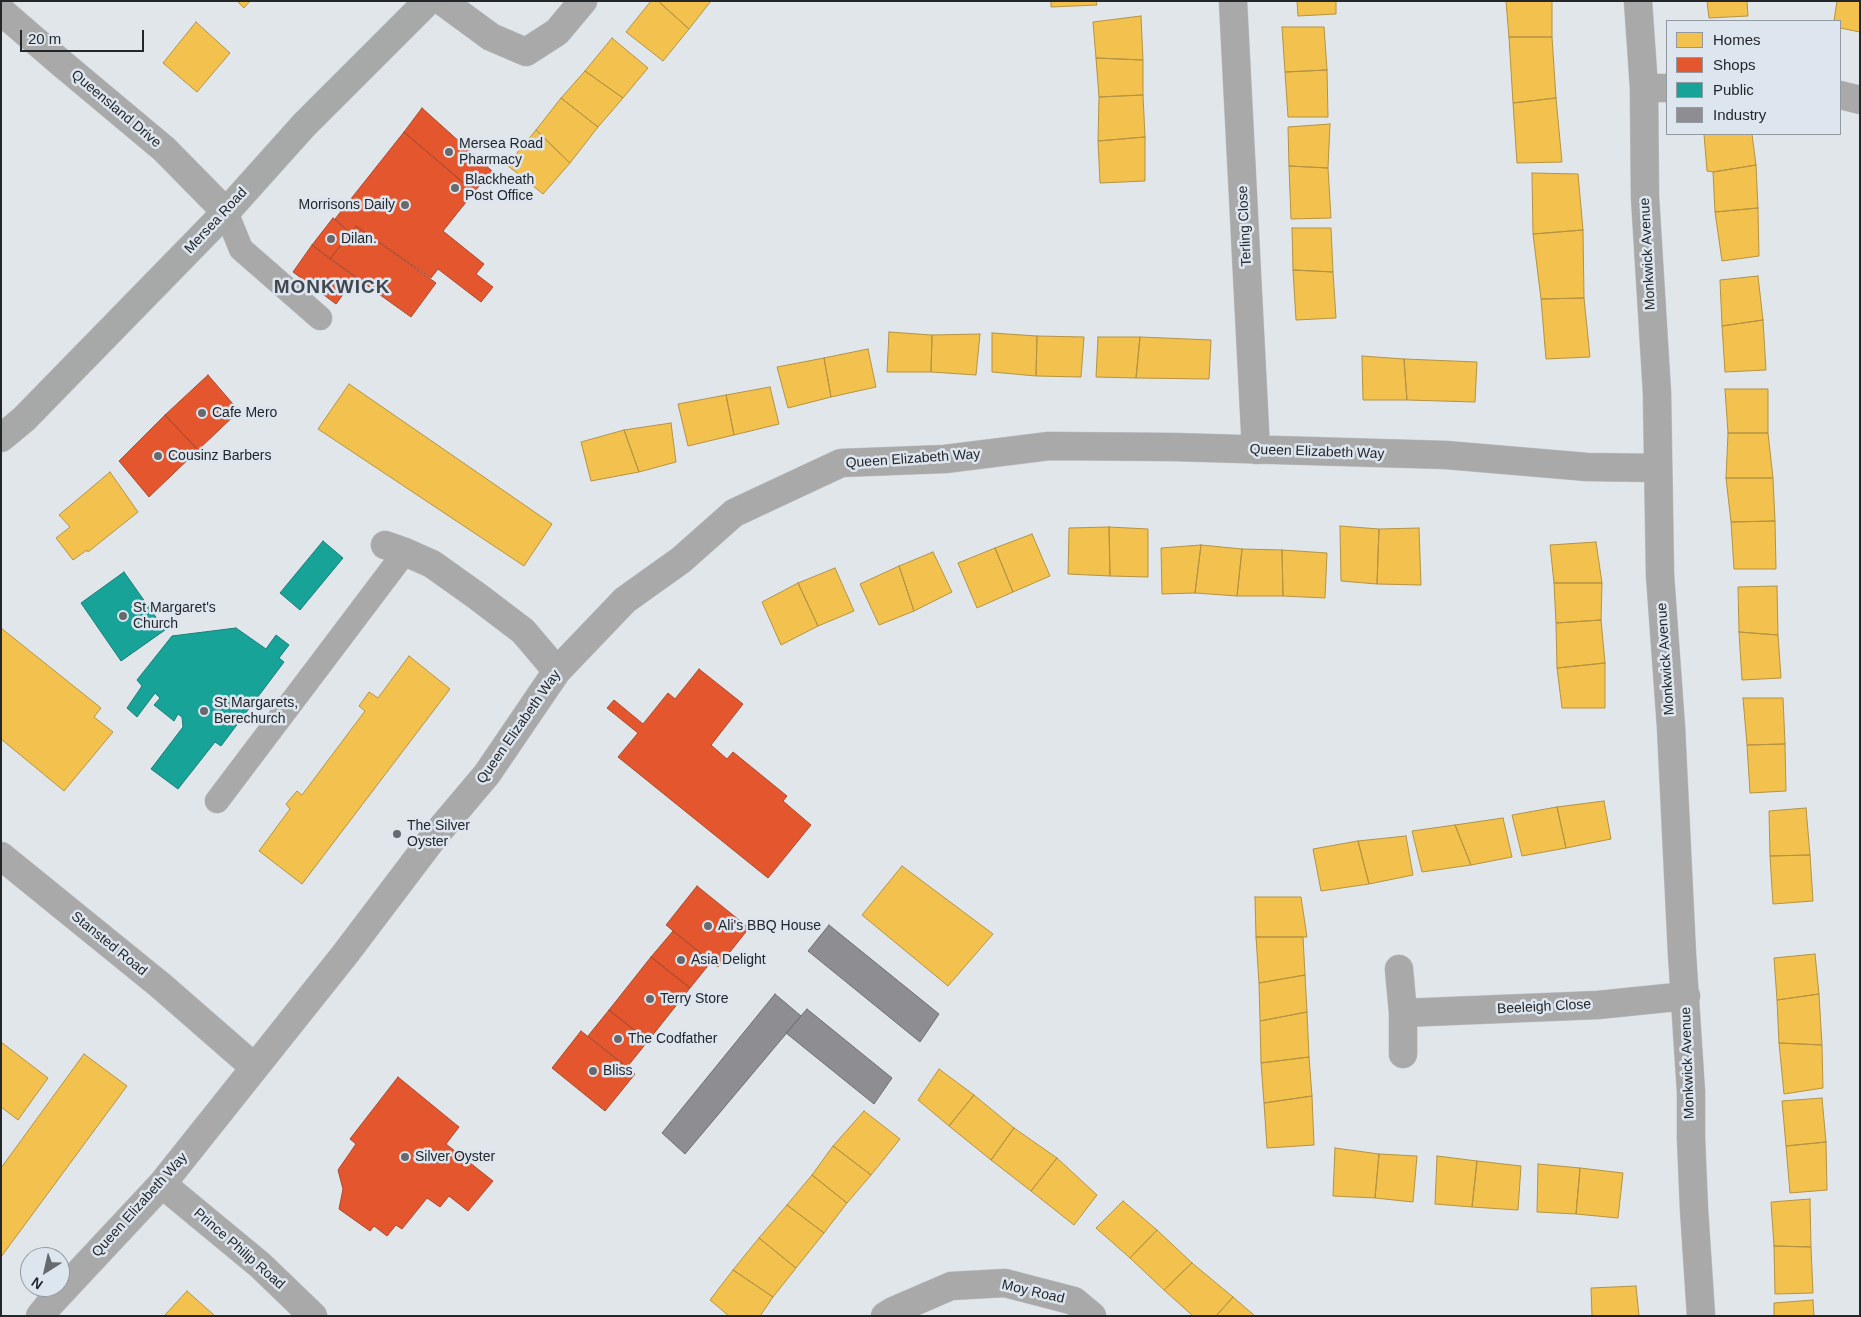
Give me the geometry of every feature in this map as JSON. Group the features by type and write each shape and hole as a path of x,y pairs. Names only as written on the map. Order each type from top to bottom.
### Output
{"main road":[{"name":"Mersea Road","path":"1,438 24,419 226,212 304,125 428,1"}],"street":[{"path":"442,1 491,37 526,52 557,32 583,1"},
{"name":"Terling Close","path":"1233,1 1256,450"},
{"name":"Monkwick Avenue","path":"1638,1 1656,88 1645,197 1657,393 1660,575 1671,727 1691,1092 1692,1165 1702,1316"},
{"name":"Queensland Drive","path":"1,11 164,149 226,212"},
{"path":"1841,95 1860,100"},
{"name":"Queen Elizabeth Way","path":"40,1316 162,1184 346,953 433,838 487,774 557,671 626,600 681,560 734,514 840,463 945,459 1049,446 1173,447 1446,455 1587,467 1658,468"},
{"path":"395,548 432,564 523,631 557,671"},
{"name":"Stansted Road","path":"1,856 124,956 254,1067"},
{"path":"1399,969 1403,1013 1403,1054"},
{"name":"Beeleigh Close","path":"1403,1013 1598,1004 1686,996"},
{"name":"Prince Philip Road","path":"162,1184 260,1265 313,1316"},
{"name":"Moy Road","path":"885,1316 951,1286 1006,1282 1074,1301 1092,1316"}],"lane":[{"path":"226,212 241,250 320,318"},
{"path":"217,801 395,548"}],"building: Homes":[{"path":"237,1 250,1 244,8"},
{"path":"651,1 658,1 689,29 663,61 626,32"},
{"path":"658,1 711,1 689,29"},
{"path":"1051,1 1096,1 1097,5 1051,7"},
{"path":"1297,1 1336,1 1336,14 1298,16"},
{"path":"1506,1 1552,1 1552,37 1509,37"},
{"path":"1707,1 1747,1 1748,16 1709,18"},
{"path":"1837,1 1860,1 1860,32 1841,28 1841,20 1834,20"},
{"path":"1141,16 1143,60 1096,58 1093,22"},
{"path":"196,22 230,53 197,92 163,63"},
{"path":"1282,27 1324,27 1327,70 1285,72"},
{"path":"1509,37 1552,37 1556,98 1513,103"},
{"path":"612,38 648,68 623,98 585,71"},
{"path":"1096,58 1143,60 1143,95 1099,97"},
{"path":"1327,70 1328,117 1288,117 1285,72"},
{"path":"585,71 623,98 598,127 561,98"},
{"path":"1143,95 1145,137 1098,141 1099,97"},
{"path":"561,98 598,127 570,163 536,130"},
{"path":"1556,98 1562,162 1517,163 1513,103"},
{"path":"1330,124 1328,168 1289,166 1288,127"},
{"path":"536,130 570,163 543,194 507,165"},
{"path":"1704,135 1752,135 1756,165 1713,172 1707,171"},
{"path":"1145,137 1145,181 1100,183 1098,141"},
{"path":"1756,165 1758,208 1715,212 1713,172"},
{"path":"1289,166 1328,168 1331,218 1291,219"},
{"path":"1532,173 1578,174 1583,230 1533,234"},
{"path":"1758,208 1759,256 1722,261 1715,212"},
{"path":"1292,228 1331,228 1333,272 1293,270"},
{"path":"1583,230 1584,298 1541,299 1533,234"},
{"path":"1293,270 1333,272 1336,318 1296,320"},
{"path":"1758,276 1763,320 1722,326 1720,280"},
{"path":"1584,298 1590,357 1546,359 1541,299"},
{"path":"1763,320 1766,370 1725,372 1722,326"},
{"path":"889,332 932,335 931,372 887,372"},
{"path":"992,333 1037,336 1036,376 992,372"},
{"path":"980,334 976,375 931,372 932,335"},
{"path":"1037,336 1084,337 1081,377 1036,376"},
{"path":"1098,337 1140,337 1136,378 1096,377"},
{"path":"1140,337 1211,340 1209,379 1136,378"},
{"path":"868,349 876,387 831,397 824,358"},
{"path":"1362,356 1404,359 1407,400 1363,400"},
{"path":"824,358 831,397 788,408 777,367"},
{"path":"1404,359 1477,362 1475,402 1407,400"},
{"path":"349,384 552,524 524,566 318,429"},
{"path":"770,387 779,424 734,435 726,395"},
{"path":"1725,389 1768,389 1768,433 1728,433"},
{"path":"726,395 734,435 688,446 678,404"},
{"path":"671,423 676,462 639,472 624,430"},
{"path":"624,430 639,472 591,481 581,442"},
{"path":"1728,433 1768,433 1773,478 1726,478"},
{"path":"110,472 138,512 88,552 87,550 73,560 56,538 70,527 59,515"},
{"path":"1726,478 1773,478 1775,521 1731,522"},
{"path":"1775,521 1776,569 1734,569 1731,522"},
{"path":"1340,526 1379,529 1377,584 1341,581"},
{"path":"1109,527 1110,576 1068,574 1069,528"},
{"path":"1109,527 1148,529 1148,577 1110,576"},
{"path":"1419,528 1421,585 1377,584 1379,529"},
{"path":"1032,534 1050,576 1013,592 995,548"},
{"path":"1596,542 1602,583 1554,583 1550,545"},
{"path":"1201,545 1195,593 1162,594 1161,548"},
{"path":"1201,545 1242,549 1237,596 1195,593"},
{"path":"995,548 1013,592 977,608 958,563"},
{"path":"1242,549 1282,550 1283,596 1237,596"},
{"path":"1282,550 1327,553 1325,598 1283,596"},
{"path":"933,552 952,592 914,611 899,566"},
{"path":"899,566 914,611 879,625 860,584"},
{"path":"835,568 854,611 818,626 798,583"},
{"path":"798,583 818,626 781,645 762,602"},
{"path":"1554,583 1602,583 1601,620 1556,623"},
{"path":"1777,586 1778,635 1739,632 1738,587"},
{"path":"1601,620 1605,663 1557,668 1556,623"},
{"path":"1,628 101,708 94,717 113,732 64,791 1,739"},
{"path":"1739,632 1778,635 1781,678 1742,680"},
{"path":"409,656 450,689 302,884 259,851 290,809 286,804 297,791 302,795 365,711 359,706 369,692 378,698"},
{"path":"1605,663 1605,708 1562,708 1557,668"},
{"path":"1743,698 1783,698 1785,744 1747,745"},
{"path":"1785,744 1786,791 1750,793 1747,745"},
{"path":"1604,801 1611,839 1566,848 1557,807"},
{"path":"1557,807 1566,848 1522,856 1512,815"},
{"path":"1806,808 1810,855 1770,856 1769,811"},
{"path":"1503,818 1512,857 1471,865 1455,825"},
{"path":"1455,825 1471,865 1422,872 1412,831"},
{"path":"1406,836 1413,875 1369,884 1358,841"},
{"path":"1358,841 1369,884 1321,891 1313,849"},
{"path":"1810,855 1813,901 1773,904 1770,856"},
{"path":"902,866 993,934 948,986 862,915"},
{"path":"1255,897 1301,897 1307,937 1256,937"},
{"path":"1256,937 1303,937 1305,975 1259,983"},
{"path":"1815,954 1819,994 1777,1000 1774,958"},
{"path":"1305,975 1307,1012 1260,1021 1259,983"},
{"path":"1819,994 1822,1045 1779,1043 1777,1000"},
{"path":"1307,1012 1309,1057 1261,1063 1260,1021"},
{"path":"1,1042 48,1078 18,1120 1,1107"},
{"path":"1779,1043 1822,1045 1823,1088 1784,1094"},
{"path":"84,1054 127,1086 1,1257 1,1168"},
{"path":"1309,1057 1312,1096 1264,1103 1261,1063"},
{"path":"939,1069 974,1095 949,1126 918,1100"},
{"path":"974,1095 1014,1128 991,1160 949,1126"},
{"path":"1312,1096 1314,1145 1267,1148 1264,1103"},
{"path":"1822,1098 1826,1142 1786,1146 1782,1101"},
{"path":"864,1111 900,1139 871,1175 833,1146"},
{"path":"1014,1128 1057,1158 1031,1191 991,1160"},
{"path":"1826,1142 1827,1190 1790,1193 1786,1146"},
{"path":"833,1146 871,1175 847,1203 812,1175"},
{"path":"1335,1148 1379,1154 1375,1198 1333,1196"},
{"path":"1379,1154 1417,1156 1413,1202 1375,1198"},
{"path":"1437,1156 1477,1161 1472,1207 1435,1204"},
{"path":"1057,1158 1097,1195 1074,1225 1031,1191"},
{"path":"1477,1161 1521,1166 1518,1210 1472,1207"},
{"path":"1538,1164 1580,1168 1576,1214 1537,1212"},
{"path":"1580,1168 1623,1173 1618,1218 1576,1214"},
{"path":"812,1175 847,1203 824,1233 787,1205"},
{"path":"1810,1199 1811,1247 1774,1246 1771,1202"},
{"path":"1123,1201 1157,1230 1130,1258 1096,1228"},
{"path":"787,1205 824,1233 796,1268 759,1238"},
{"path":"1157,1230 1192,1263 1164,1290 1130,1258"},
{"path":"759,1238 796,1268 773,1297 733,1270"},
{"path":"1774,1246 1811,1247 1813,1293 1775,1294"},
{"path":"1192,1263 1233,1297 1216,1316 1193,1316 1164,1290"},
{"path":"733,1270 773,1297 760,1316 729,1316 710,1300"},
{"path":"1636,1286 1639,1316 1592,1316 1591,1288"},
{"path":"187,1291 215,1316 164,1316"},
{"path":"1233,1297 1255,1316 1216,1316"},
{"path":"1813,1300 1814,1316 1774,1316 1774,1303"}],"building: Shops":[{"name":"Mersea Road Pharmacy","path":"422,108 492,171 474,192 404,132"},
{"name":"Morrisons Daily","path":"404,132 474,192 443,231 484,264 476,274 493,287 481,302 438,269 431,278 356,226 350,233 335,219"},
{"name":"Dilan.","path":"333,218 350,233 330,259 312,245"},
{"path":"356,226 436,283 411,317 330,259"},
{"path":"312,245 356,277 336,304 293,272"},
{"name":"Cafe Mero","path":"208,375 239,411 198,450 165,415"},
{"name":"Cousinz Barbers","path":"165,415 198,450 149,497 119,461"},
{"path":"699,669 743,704 711,745 727,759 733,752 787,796 783,801 811,825 768,878 618,757 638,733 607,708 614,700 643,724 668,693 675,699"},
{"name":"Ali's BBQ House","path":"697,886 749,928 718,967 666,925"},
{"name":"Asia Delight","path":"673,931 711,962 690,988 651,957"},
{"name":"Terry Store","path":"651,957 690,988 648,1041 609,1010"},
{"name":"The Codfather","path":"609,1010 648,1041 627,1067 588,1036"},
{"name":"Bliss","path":"581,1031 635,1074 605,1111 552,1068"},
{"name":"Silver Oyster","path":"398,1077 459,1127 446,1144 493,1181 468,1211 449,1196 440,1207 427,1198 402,1229 396,1225 387,1236 374,1226 370,1231 339,1209 343,1189 338,1170 356,1144 350,1139"}],"building: Public":[{"path":"323,541 343,558 300,610 280,593"},
{"name":"St Margaret's Church","path":"124,572 165,630 121,661 81,603"},
{"name":"St Margarets, Berechurch","path":"236,628 266,649 276,635 289,645 279,658 284,662 221,746 215,742 178,789 151,769 183,727 182,717 178,714 174,721 154,705 160,698 155,693 137,717 127,708 142,686 137,680 172,636"}],"building: Industry":[{"path":"829,925 939,1014 920,1042 808,951"},
{"path":"775,994 801,1016 685,1154 662,1133"},
{"path":"807,1009 892,1078 874,1104 786,1033"}],"place":[{"name":"Mersea Road Pharmacy","path":"449,152"},
{"name":"Blackheath Post Office","path":"455,188"},
{"name":"Morrisons Daily","path":"405,205"},
{"name":"Dilan.","path":"331,239"},
{"name":"Cafe Mero","path":"202,413"},
{"name":"Cousinz Barbers","path":"158,456"},
{"name":"St Margaret's Church","path":"123,616"},
{"name":"St Margarets, Berechurch","path":"204,711"},
{"name":"The Silver Oyster","path":"397,834"},
{"name":"Ali's BBQ House","path":"708,926"},
{"name":"Asia Delight","path":"681,960"},
{"name":"Terry Store","path":"650,999"},
{"name":"The Codfather","path":"618,1039"},
{"name":"Bliss","path":"593,1071"},
{"name":"Silver Oyster","path":"405,1157"}],"district":[{"name":"MONKWICK","path":"332,288"}]}
